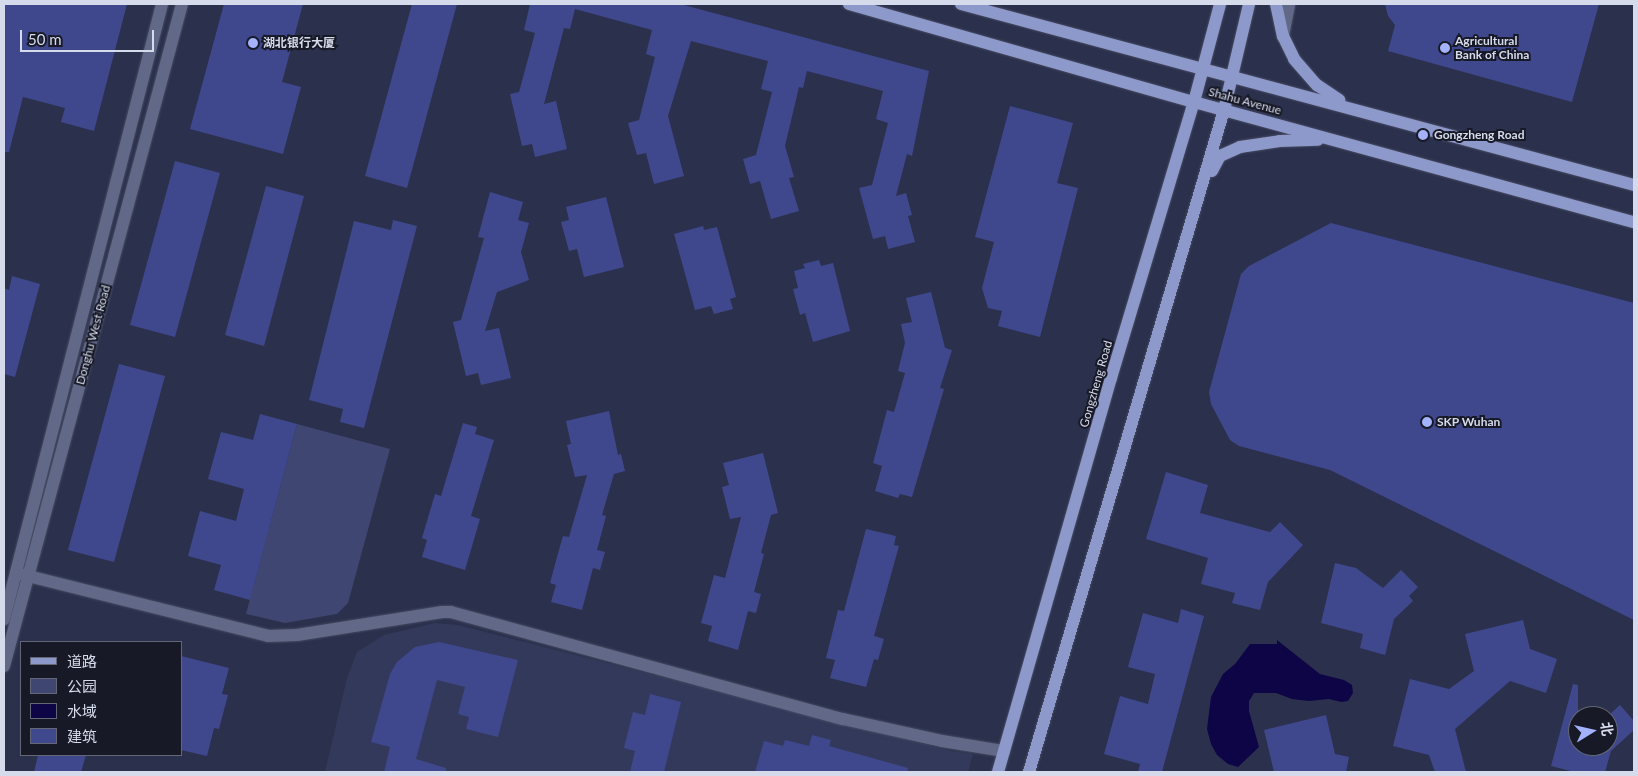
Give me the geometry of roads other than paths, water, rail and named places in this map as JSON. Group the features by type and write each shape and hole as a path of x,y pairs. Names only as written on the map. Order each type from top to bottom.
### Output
{"main road":[{"name":"Shahu Avenue","path":"849,4 1194,102 1634,222"},
{"name":"Shahu Avenue","path":"960,4 1634,185"},
{"name":"Gongzheng Road","path":"998,772 1194,102 1220,4"},
{"path":"1029,772 1224,110 1249,4"},
{"path":"1276,4 1283,36 1294,60 1317,86 1349,107"},
{"path":"1187,235 1194,228 1215,163 1225,152 1249,145 1280,141 1340,142"}],"street":[{"name":"Donghu West Road","path":"4,666 22,574 162,4"},
{"name":"Donghu West Road","path":"4,619 22,574 182,4"},
{"path":"1283,36 1289,4"},
{"path":"22,574 268,636 297,635 452,612 842,719 942,741 1004,751"}],"water":[{"path":"1277,640 1320,674 1344,680 1352,685 1353,693 1348,701 1341,702 1329,699 1309,701 1292,699 1276,693 1254,693 1249,701 1249,711 1259,747 1238,767 1228,764 1217,755 1211,744 1207,729 1211,697 1223,674 1235,664 1250,644 1277,644"}],"place":[{"name":"湖北银行大厦","path":"253,43"},
{"name":"Agricultural Bank of China","path":"1445,48"},
{"name":"Gongzheng Road","path":"1423,135"},
{"name":"SKP Wuhan","path":"1427,422"}]}
